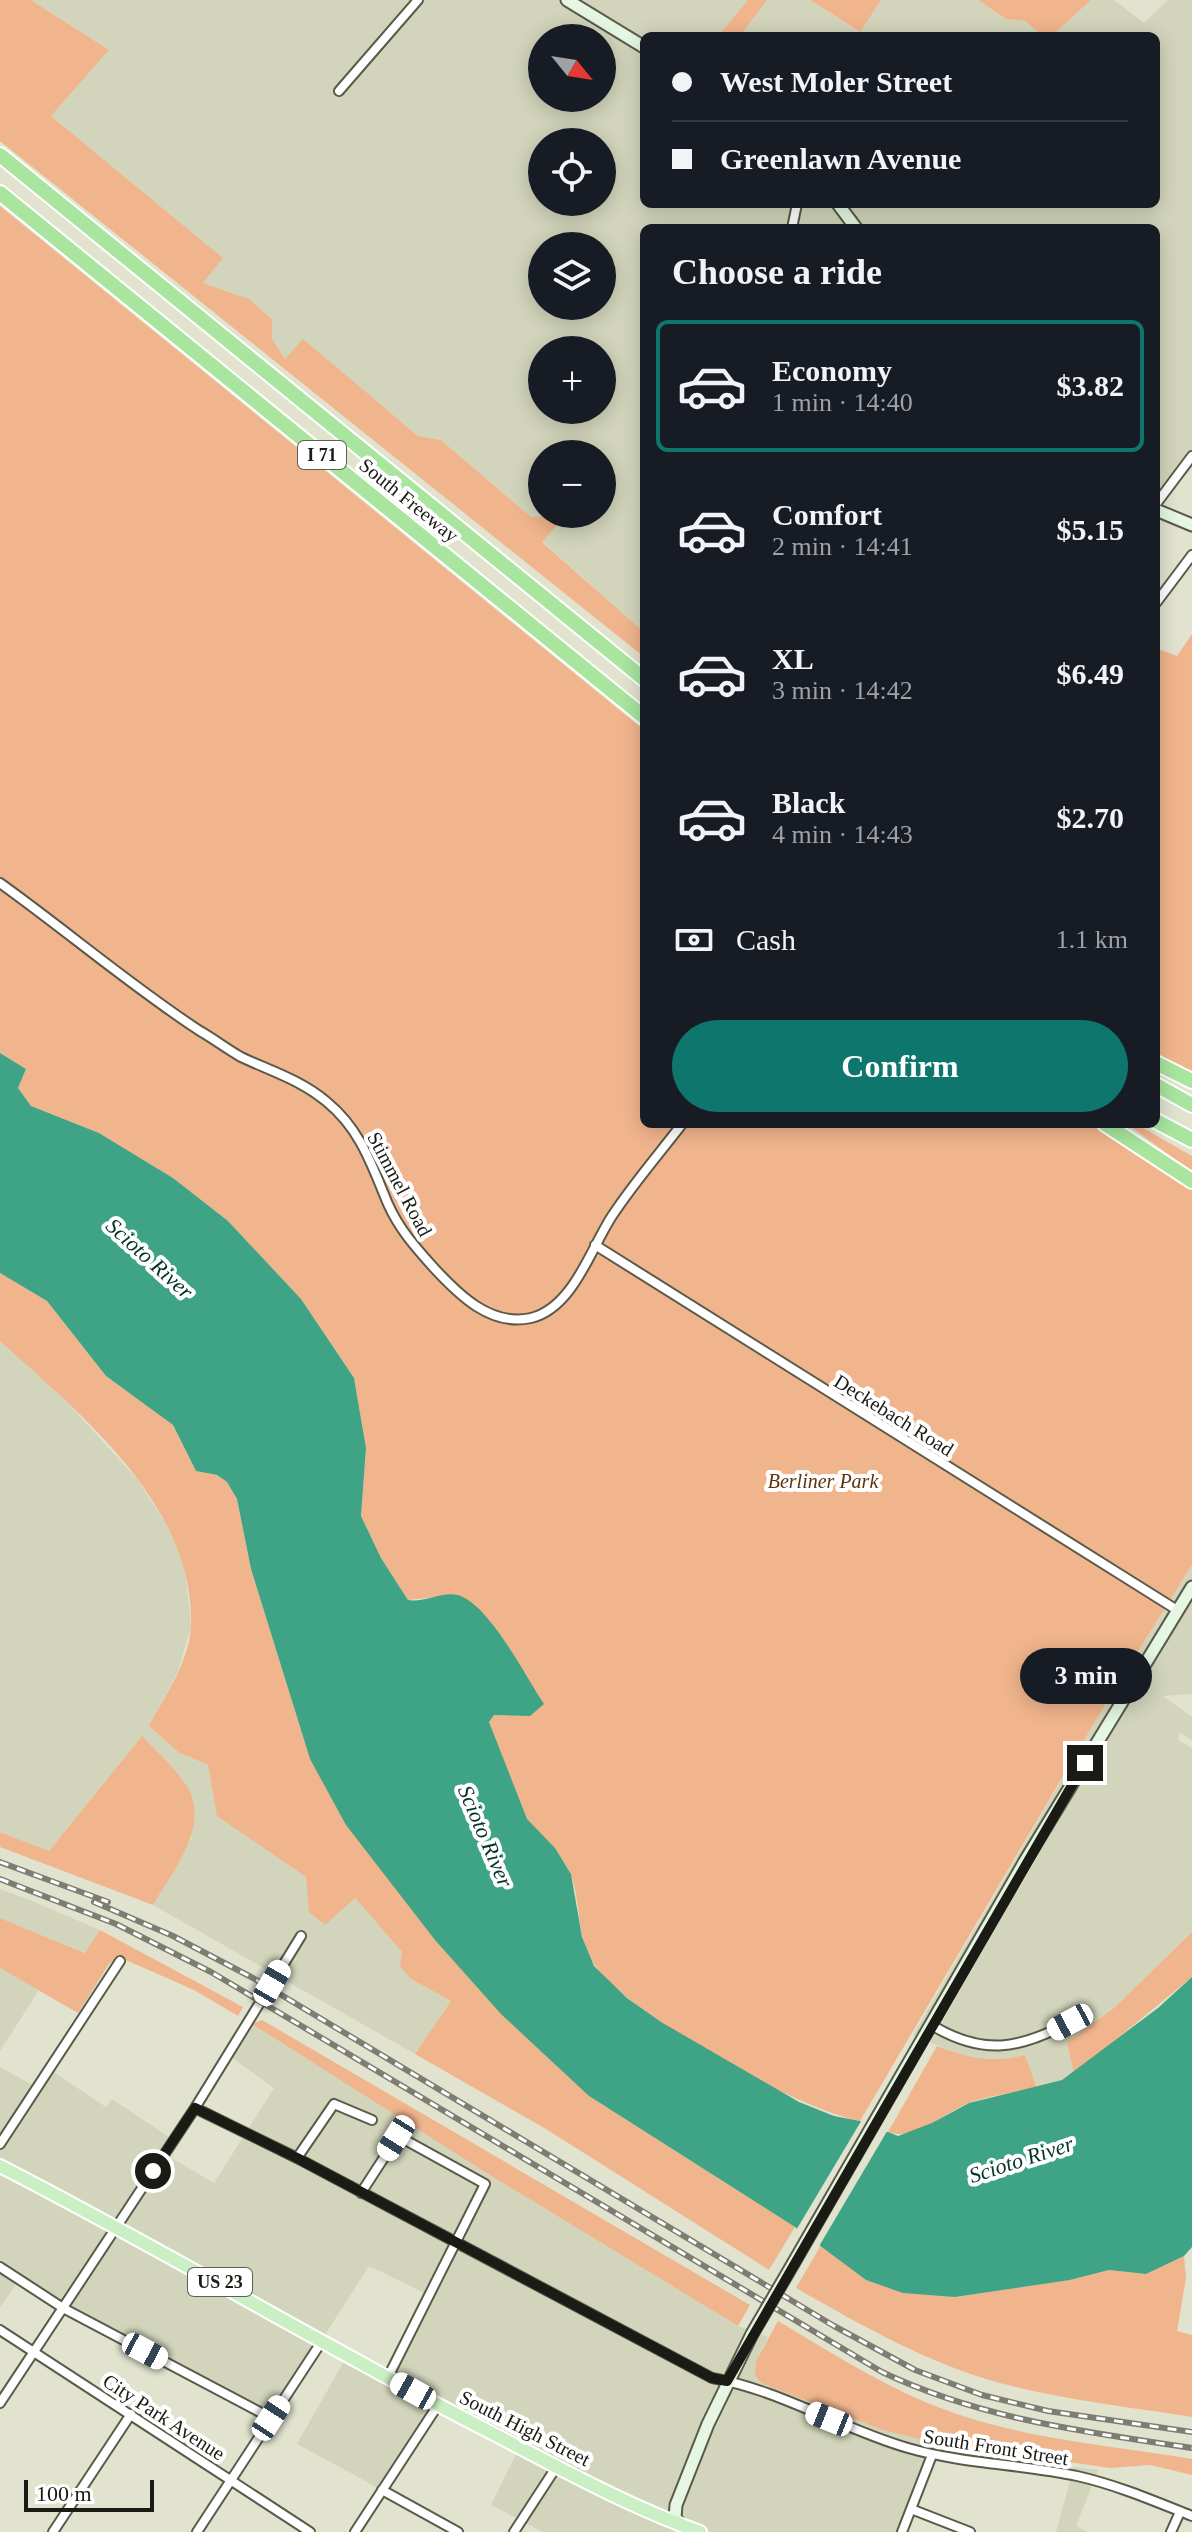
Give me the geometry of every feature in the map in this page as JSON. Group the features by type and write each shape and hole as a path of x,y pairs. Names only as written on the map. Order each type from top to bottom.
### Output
{"highway":[{"name":"South Freeway","path":"0,155 640,676"},
{"name":"South Freeway","path":"0,193 640,714"},
{"path":"1160,1065 1192,1081"},
{"path":"1160,1087 1192,1105"},
{"path":"1160,1123 1192,1140"},
{"path":"1111,1128 1192,1181"}],"main road":[{"path":"567,0 640,45"},
{"path":"1160,509 1192,525"},
{"path":"681,2525 675,2518 676,2505 727,2381 752,2334 933,2026 1025,1861 1192,1587"},
{"name":"South High Street","path":"0,2166 438,2405 631,2504 700,2532"}],"street":[{"path":"339,91 418,0"},
{"path":"1160,501 1192,456"},
{"path":"1160,598 1192,555"},
{"name":"Stimmel Road","path":"0,883 196,1028 241,1056 290,1077 328,1102 353,1130 374,1163 389,1205 406,1237 449,1284 480,1310 504,1319 535,1317 556,1304 612,1215 679,1128"},
{"name":"Deckebach Road","path":"595,1245 1177,1610"},
{"path":"0,2403 195,2108 301,1936"},
{"path":"0,2144 120,1961"},
{"path":"933,2026 957,2039 1002,2046 1034,2041 1070,2022"},
{"path":"297,2158 334,2104 372,2120"},
{"name":"South Front Street","path":"195,2108 297,2158 712,2378 932,2455 1076,2476 1192,2516"},
{"path":"361,2193 398,2136 484,2180 485,2191 388,2377"},
{"path":"0,2267 63,2308 271,2418"},
{"name":"City Park Avenue","path":"0,2330 310,2532"},
{"path":"197,2532 322,2341"},
{"path":"355,2532 438,2405"},
{"path":"53,2532 131,2414"},
{"path":"902,2532 932,2455"},
{"path":"514,2532 557,2466"},
{"path":"382,2490 458,2532"},
{"path":"911,2509 970,2532"},
{"path":"1171,2532 1180,2512"}],"shaded area":[{"path":"31,0 748,0 721,32 640,32 640,208 1160,208 1160,32 1056,32 1091,0 1114,0 1144,23 1168,0 1192,0 1192,468 1160,504 1160,224 640,224 640,628 542,541 554,528 616,528 616,440 528,440 528,514 441,440 418,436 303,340 285,359 272,339 272,319 249,299 203,283 223,258 51,116 109,50"},
{"path":"767,0 810,0 859,32 743,32"},
{"path":"881,0 978,0 1006,19 1025,21 1038,32 859,32"},
{"path":"0,1341 64,1399 137,1479 174,1536 185,1568 191,1627 178,1671 150,1726 178,1752 208,1765 218,1816 306,1877 354,1897 402,1952 411,1979 451,2001 415,2054 153,1905 192,1837 142,1736 49,1851 0,1832"},
{"path":"1192,1565 1192,1694 1163,1696 1192,1717 1192,1740 1180,1733 1178,1740 1192,1748 1192,1932 1114,2008 1067,2042 1074,2074 1062,2080 1037,2088 1025,2055 998,2061 967,2058 913,2035 1112,1693"},
{"path":"0,1889 100,1930 86,1953 0,1918"},
{"path":"0,1968 39,1990 0,2051"},
{"path":"252,2024 485,2172 738,2326 768,2337 756,2361 761,2383 936,2445 903,2532 543,2532 491,2505 519,2448 439,2407 382,2490 297,2444 347,2356 388,2377 431,2296 369,2266 272,2418 19,2279 0,2308 0,2067 36,2087 49,2069 106,2107 112,2099 172,2139 163,2153 214,2183 274,2088 231,2057"},
{"path":"1074,2467 1098,2470 1076,2526 1088,2532 1056,2532"}],"green space":[{"path":"0,0 31,0 109,50 51,116 223,258 203,283 249,299 272,319 272,339 285,359 303,339 418,436 441,440 528,514 528,528 554,528 542,542 640,628 640,654 0,141"},
{"path":"748,0 767,0 743,32 721,32"},
{"path":"810,0 881,0 860,32"},
{"path":"978,0 1091,0 1056,32 1038,32 1025,21 1006,19"},
{"name":"Berliner Park","path":"0,206 640,727 640,1128 1117,1128 1192,1184 1192,1565 1112,1693 860,2121 797,2099 719,2059 646,2012 596,1967 585,1946 571,1875 562,1859 526,1818 489,1722 494,1715 530,1716 509,1648 444,1596 408,1600 381,1558 361,1516 366,1448 354,1378 301,1299 228,1221 173,1178 99,1133 31,1106 18,1088 26,1069 0,1053"},
{"path":"1192,634 1192,1074 1160,1055 1160,650 1177,656"},
{"path":"1132,1128 1143,1128 1192,1156 1192,1172"},
{"path":"0,1273 47,1301 106,1376 173,1425 196,1471 217,1475 227,1482 237,1499 251,1569 310,1759 589,2096 795,2227 769,2270 546,2129 415,2054 451,2001 411,1979 400,1966 402,1952 355,1898 325,1925 309,1912 306,1877 217,1816 208,1765 178,1752 149,1726 176,1677 190,1638 187,1581 174,1540 153,1501 127,1465 97,1431 0,1341"},
{"path":"142,1736 184,1782 195,1814 193,1830 180,1862 153,1905 0,1847 0,1832 49,1851"},
{"path":"0,1918 85,1953 100,1930 243,2007 238,2016 194,1990 119,1957 109,1964 78,2013 0,1968"},
{"path":"1192,1932 1192,1977 1074,2074 1067,2042 1114,2008"},
{"path":"262,2020 750,2305 738,2326 485,2172 252,2024"},
{"path":"937,2046 981,2058 1002,2059 1025,2055 1037,2088 969,2103 909,2133 888,2132"},
{"path":"821,2245 866,2280 955,2297 1070,2280 1109,2270 1146,2274 1184,2256 1186,2278 1177,2331 1192,2335 1192,2417 1024,2389 973,2375 921,2354 796,2288"},
{"path":"778,2321 868,2374 963,2416 1076,2442 1192,2459 1192,2475 1150,2465 1110,2468 999,2452 997,2458 883,2430 761,2383 755,2375 756,2361"}],"water":[{"name":"Scioto River","path":"0,1053 26,1069 18,1088 31,1106 99,1133 173,1178 228,1221 301,1299 354,1378 366,1448 361,1516 381,1558 408,1600 452,1594 470,1601 494,1626 544,1704 530,1716 494,1715 489,1722 527,1819 555,1848 571,1874 582,1937 594,1966 627,1998 661,2022 799,2102 898,2136 932,2123 969,2103 1062,2080 1158,2008 1192,1977 1192,2247 1184,2256 1146,2274 1109,2270 1070,2280 955,2297 903,2293 866,2280 795,2227 589,2096 501,2014 435,1940 346,1825 310,1759 251,1569 237,1499 227,1482 217,1475 196,1471 173,1425 106,1376 47,1301 0,1273"}],"pier":[{"path":"863,2118 889,2128 818,2248 795,2232"}],"railway":[{"path":"0,1862 108,1902"},
{"path":"0,1879 116,1924 211,1972 882,2372 957,2401 1034,2422 1192,2448"},
{"path":"94,1902 173,1936 253,1978 834,2326 915,2370 982,2395 1048,2411 1192,2432"}],"route":[{"path":"153,2171 195,2108 297,2158 595,2318 712,2378 727,2381 1025,1861 1085,1763"}]}
